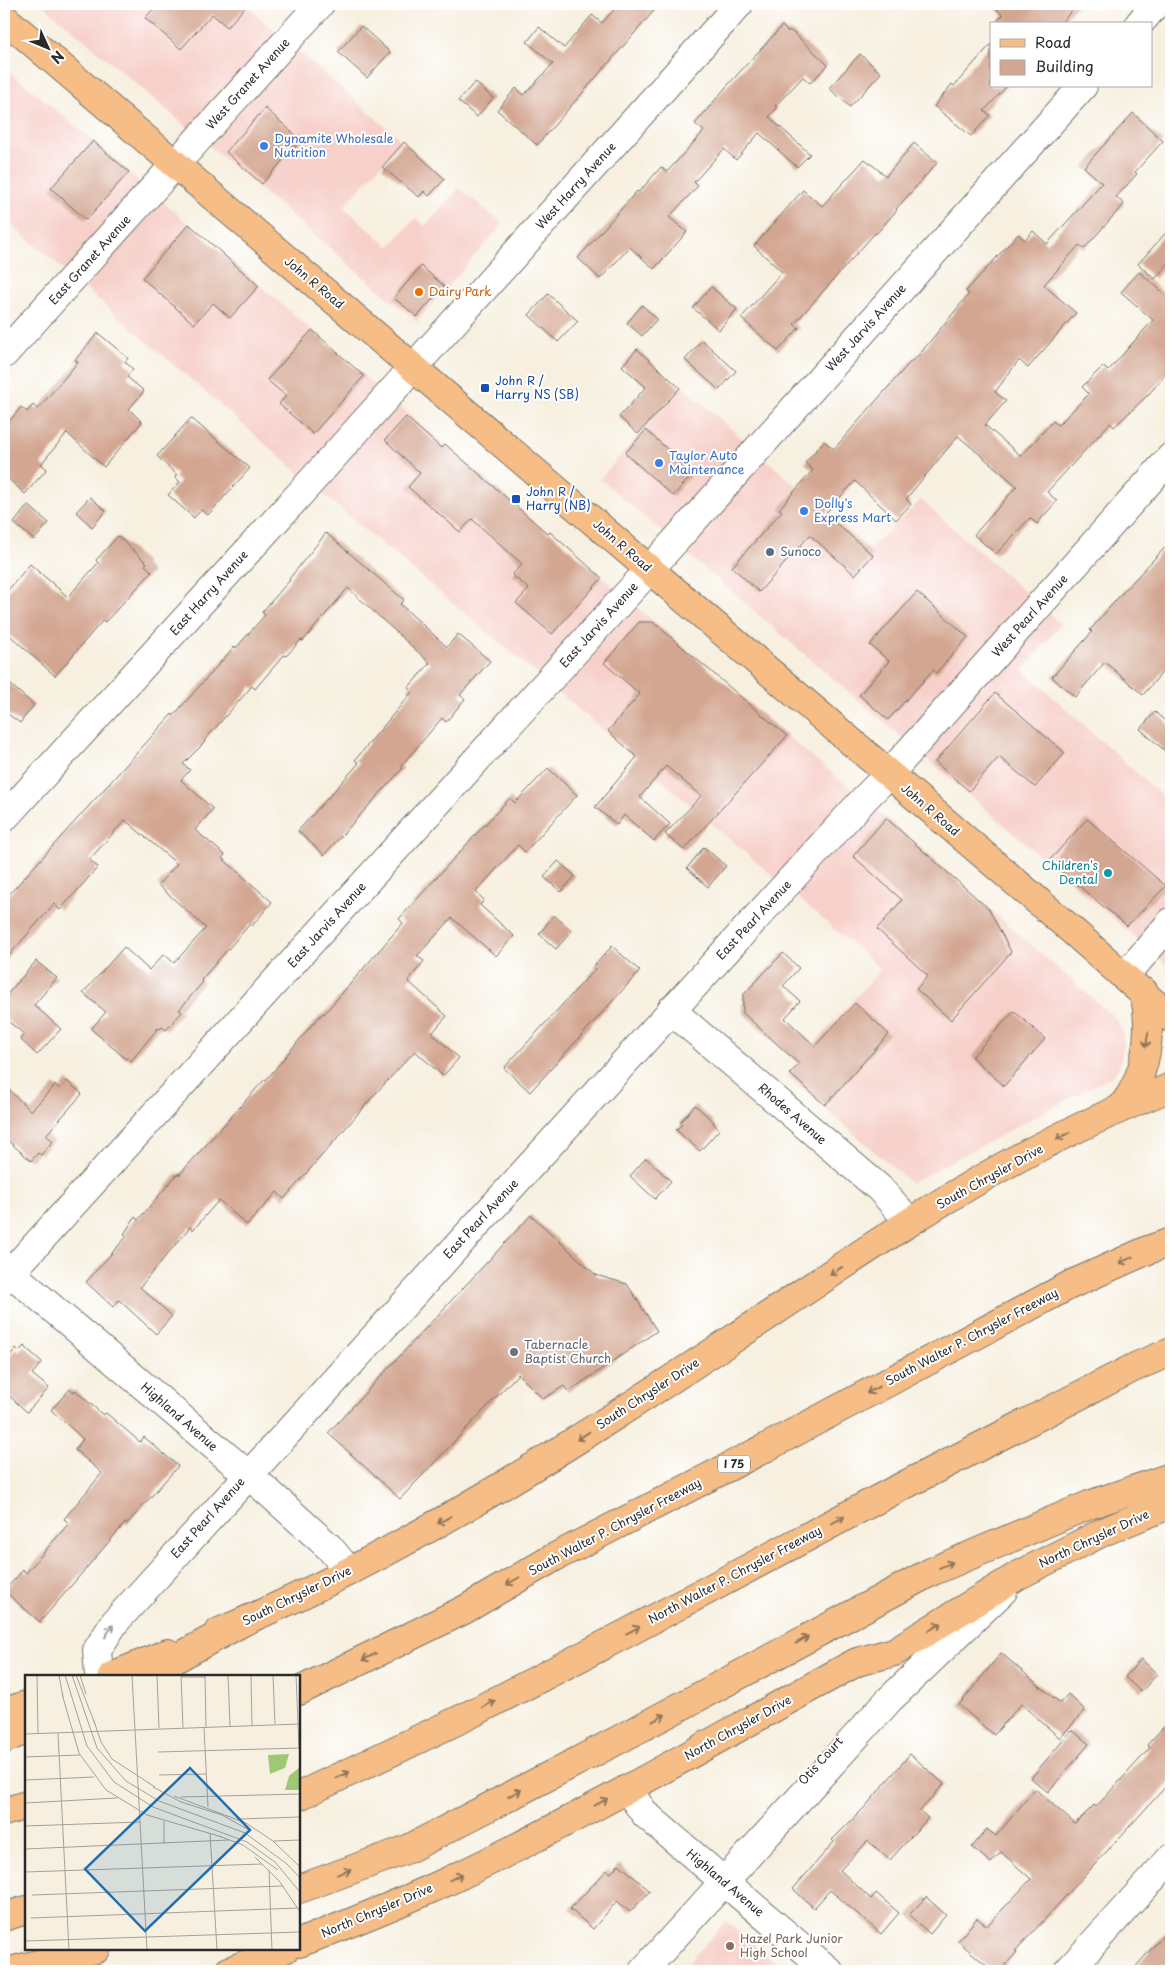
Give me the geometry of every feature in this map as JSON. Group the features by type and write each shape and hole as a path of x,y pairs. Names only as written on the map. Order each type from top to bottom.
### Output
{"main road":[{"name":"John R Road","path":"4,18 889,774 1134,984 1171,1018"},
{"path":"1122,1107 1129,1098 1136,1082 1149,1039 1148,1010 1134,984"},
{"name":"South Chrysler Drive","path":"114,1675 241,1623 396,1547 538,1465 910,1222 1002,1167 1122,1107 1171,1087"},
{"name":"South Walter P. Chrysler Freeway","path":"300,1690 464,1610 553,1558 770,1446 1070,1285 1148,1250 1171,1242"},
{"name":"North Walter P. Chrysler Freeway","path":"300,1796 463,1718 635,1629 901,1486 1137,1366 1171,1352"},
{"path":"300,1889 408,1849 620,1739 931,1572 1089,1505 1171,1477"},
{"name":"North Chrysler Drive","path":"300,1943 445,1882 627,1789 857,1662 894,1652 1017,1576 1103,1532 1171,1504"},
{"path":"146,1675 241,1623"},
{"path":"4,1712 25,1705"},
{"path":"4,1739 25,1730"},
{"path":"4,1812 25,1805"},
{"path":"4,1917 25,1910"},
{"path":"10,1971 92,1950"},
{"path":"229,1971 282,1950"}],"street":[{"name":"West Granet Avenue","path":"176,165 320,4"},
{"name":"West Harry Avenue","path":"413,367 739,4"},
{"path":"1140,22 1156,4"},
{"name":"West Jarvis Avenue","path":"649,570 1080,88"},
{"name":"East Granet Avenue","path":"4,354 176,165"},
{"name":"East Harry Avenue","path":"4,818 413,367"},
{"name":"West Pearl Avenue","path":"889,774 1171,457"},
{"name":"East Jarvis Avenue","path":"6,1273 649,570"},
{"name":"East Pearl Avenue","path":"99,1675 98,1650 115,1622 671,1010 889,774"},
{"path":"1134,984 1171,922"},
{"name":"Rhodes Avenue","path":"671,1010 879,1188 910,1222"},
{"name":"Highland Avenue","path":"6,1273 247,1475 329,1547 349,1571"},
{"path":"643,1971 889,1700 1014,1581 1034,1567"},
{"path":"894,1652 924,1652 948,1644"},
{"name":"Otis Court","path":"725,1882 733,1857 882,1694 892,1679 890,1669 884,1661 876,1659 857,1662"},
{"name":"Highland Avenue","path":"627,1789 645,1814 829,1971"},
{"path":"1068,1971 1171,1858"}],"shaded area":[{"path":"42,4 244,4 402,141 344,207 389,247 416,218 425,226 459,188 503,224 417,322"},
{"path":"4,67 93,141 537,525 550,532 787,736 886,818 1117,1020 1122,1030 1124,1046 1119,1067 1114,1075 911,1183 786,1075 881,969 569,701 330,500 4,218"},
{"path":"682,386 869,549 921,500 1061,624 1023,670 1171,804 1171,968 600,479"},
{"name":"Hazel Park Junior High School","path":"726,1921 785,1971 681,1971"}],"building":[{"path":"158,4 248,4 227,27 212,14 181,49 145,18"},
{"path":"619,4 660,4 537,145 497,110 516,88 524,95 553,64 527,42 539,27 564,48 592,15 602,23"},
{"path":"990,4 1078,4 1062,22 996,22 1003,15"},
{"path":"361,26 390,52 367,78 338,52"},
{"path":"782,26 788,32 789,30 795,34 828,65 810,83 803,77 775,106 777,108 769,117 810,154 797,167 759,133 736,160 724,149 694,182 698,186 669,217 687,232 654,269 630,247 600,279 578,258 637,191 639,192 661,167 667,172 704,131 695,124"},
{"path":"990,45 990,88 1005,88 984,111 990,115 971,136 934,106 952,84 954,86"},
{"path":"860,54 881,73 850,107 829,88"},
{"path":"475,82 493,98 477,117 458,101"},
{"name":"Dynamite Wholesale Nutrition","path":"265,108 301,140 262,184 226,152"},
{"path":"1133,113 1163,141 1135,172 1137,174 1116,197 1124,204 1084,249 1079,245 1044,285 1076,313 1028,368 1019,360 995,392 1006,401 985,425 1021,456 1053,421 1058,425 1089,394 1082,387 1103,366 1108,371 1153,320 1121,292 1139,272 1171,299 1171,369 1147,396 1114,427 1110,423 1047,492 1057,501 1037,524 1030,518 996,554 974,535 1017,486 958,436 906,499 911,504 896,520 855,481 825,514 873,555 855,575 810,535 759,592 732,567 782,511 779,509 813,470 805,463 824,441 834,449 911,361 918,356 969,294 966,291 1018,234 1025,240 1033,231 1047,244 1102,183 1084,167"},
{"path":"93,141 129,172 86,220 51,188"},
{"path":"404,142 445,179 429,196 424,191 419,197 382,167"},
{"path":"914,143 937,163 876,234 794,324 799,328 778,351 741,318 782,272 754,246 803,190 822,206 865,159 886,176"},
{"path":"189,224 259,286 230,318 213,303 194,324 142,278"},
{"path":"1171,227 1171,260 1155,279 1138,264"},
{"name":"Dairy Park","path":"421,266 444,286 417,317 394,298"},
{"path":"711,287 737,309 719,330 693,308"},
{"path":"548,294 578,321 558,342 529,315"},
{"path":"642,305 657,319 642,336 627,323"},
{"path":"312,330 364,376 313,434 279,404 286,396 267,380"},
{"path":"98,333 128,358 125,362 133,369 127,377 144,391 129,409 142,422 104,467 67,433 41,464 47,469 25,494 4,475 4,428 21,407 27,412 33,405 38,409 78,362 75,360"},
{"path":"702,340 736,371 719,390 685,360"},
{"path":"637,349 680,388 638,434 619,417 646,387 622,366"},
{"path":"406,417 441,448 445,444 548,534 550,532 602,578 552,634 516,603 529,589 512,575 522,564 472,519 460,532 408,487 420,473 385,440"},
{"path":"191,418 250,468 208,515 201,510 194,518 168,495 180,482 175,477 177,475 157,456"},
{"name":"Taylor Auto Maintenance","path":"646,430 694,473 673,496 625,453"},
{"path":"90,497 106,511 92,527 76,512"},
{"path":"28,505 49,523 34,540 14,523"},
{"path":"326,533 404,600 400,604 447,647 458,634 490,661 460,695 465,699 446,722 442,718 401,766 403,768 324,855 298,831 359,763 355,760 412,692 408,688 430,663 348,588 303,641 301,640 286,656 284,655 255,689 252,686 205,742 183,764 190,770 181,780 213,809 195,830 225,855 222,858 272,902 201,980 203,982 179,1010 182,1012 166,1030 162,1027 158,1028 131,1061 128,1058 126,1059 91,1029 106,1012 83,993 124,947 149,970 164,954 174,963 206,928 158,885 177,864 125,820 89,860 98,867 60,910 54,904 4,961 4,900 172,714 173,716 265,615 262,612 290,580"},
{"path":"118,536 147,563 145,565 152,572 105,622 103,620 55,676 4,630 4,595 30,564 68,597 98,563 96,560"},
{"path":"1171,541 1171,662 1143,695 1105,662 1075,697 1052,677 1092,632 1090,630 1122,593"},
{"path":"917,592 968,637 936,673 933,670 888,720 859,695 889,661 870,645"},
{"path":"639,622 653,622 787,736 684,850 665,834 701,796 666,766 640,797 670,824 654,841 624,815 617,825 595,807 637,757 608,731 640,694 604,663"},
{"path":"4,679 34,705 20,723 4,711"},
{"path":"995,693 1065,753 1035,787 999,757 969,791 935,762"},
{"path":"1155,712 1171,726 1171,756 1140,729"},
{"path":"548,768 577,795 525,852 518,845 476,892 484,900 480,905 514,936 496,956 452,918 417,956 424,961 408,981 447,1016 432,1033 459,1058 443,1076 415,1051 284,1199 277,1192 247,1225 219,1200 193,1230 190,1227 140,1287 172,1316 156,1334 119,1300 113,1307 86,1282 127,1236 124,1234 135,1217 138,1220 178,1173 179,1175 266,1080 310,1027 324,1014 403,923 399,919 477,833 510,798 515,803"},
{"path":"886,818 989,909 1011,952 951,1020 916,989 928,976 877,929 902,900 853,856"},
{"name":"Children's Dental","path":"1087,819 1166,886 1127,926 1049,861"},
{"path":"704,847 726,866 708,887 687,868"},
{"path":"558,861 575,876 561,892 544,877"},
{"path":"554,915 572,931 556,949 539,934"},
{"path":"612,946 640,971 530,1092 504,1068 596,968 594,966"},
{"path":"783,953 799,968 783,986 800,1001 785,1018 815,1046 855,1003 889,1034 825,1105 790,1074 799,1064 743,1013 743,995"},
{"path":"36,961 57,978 34,1005 61,1029 37,1055 20,1039 24,1034 4,1018 4,998"},
{"path":"1014,1011 1045,1039 1004,1086 972,1057"},
{"path":"67,1081 82,1094 46,1135 53,1141 41,1155 38,1153 31,1161 4,1137 4,1085 31,1111 55,1085 60,1089"},
{"path":"695,1105 714,1122 719,1130 700,1151 676,1130 682,1124 680,1122"},
{"path":"646,1158 671,1181 655,1199 630,1176"},
{"name":"Tabernacle Baptist Church","path":"531,1215 596,1275 627,1284 657,1331 568,1392 564,1386 543,1399 518,1374 400,1499 328,1433"},
{"path":"24,1346 42,1362 32,1374 49,1388 27,1412 4,1391 4,1363 16,1348 19,1351"},
{"path":"70,1389 74,1392 75,1390 103,1415 106,1413 140,1442 144,1437 178,1466 127,1524 125,1523 40,1622 4,1591 23,1570 26,1573 69,1523 64,1519 102,1473 75,1450 83,1439 51,1410"},
{"path":"1001,1653 1060,1703 1068,1694 1085,1710 1060,1738 1021,1704 994,1735 959,1705"},
{"path":"1141,1659 1157,1674 1141,1692 1125,1677"},
{"path":"1171,1719 1171,1781 1015,1951 1017,1952 1000,1971 993,1971 958,1941 977,1918 987,1926 1031,1879 1001,1852 991,1863 972,1847 987,1829 996,1836 1035,1789 1075,1824 1094,1805 1096,1807 1150,1748 1147,1745"},
{"path":"1072,1730 1089,1744 1048,1792 1031,1778"},
{"path":"910,1754 944,1784 920,1811 928,1818 890,1860 868,1841 840,1870 871,1899 876,1893 899,1913 881,1934 830,1890 814,1908 793,1889 834,1842 832,1840 865,1807"},
{"path":"619,1864 650,1891 630,1912 617,1901 593,1929 570,1909 607,1870 611,1873"},
{"path":"926,1897 946,1915 930,1934 909,1915"},
{"path":"1171,1926 1171,1971 1132,1971"}],"place":[{"name":"Dynamite Wholesale Nutrition","path":"264,146"},
{"name":"Dairy Park","path":"419,292"},
{"name":"John R / Harry NS (SB)","path":"485,388"},
{"name":"Taylor Auto Maintenance","path":"659,463"},
{"name":"John R / Harry (NB)","path":"516,499"},
{"name":"Dolly's Express Mart","path":"804,511"},
{"name":"Sunoco","path":"770,552"},
{"name":"Children's Dental","path":"1108,873"},
{"name":"Tabernacle Baptist Church","path":"514,1352"},
{"name":"Hazel Park Junior High School","path":"730,1946"}]}
